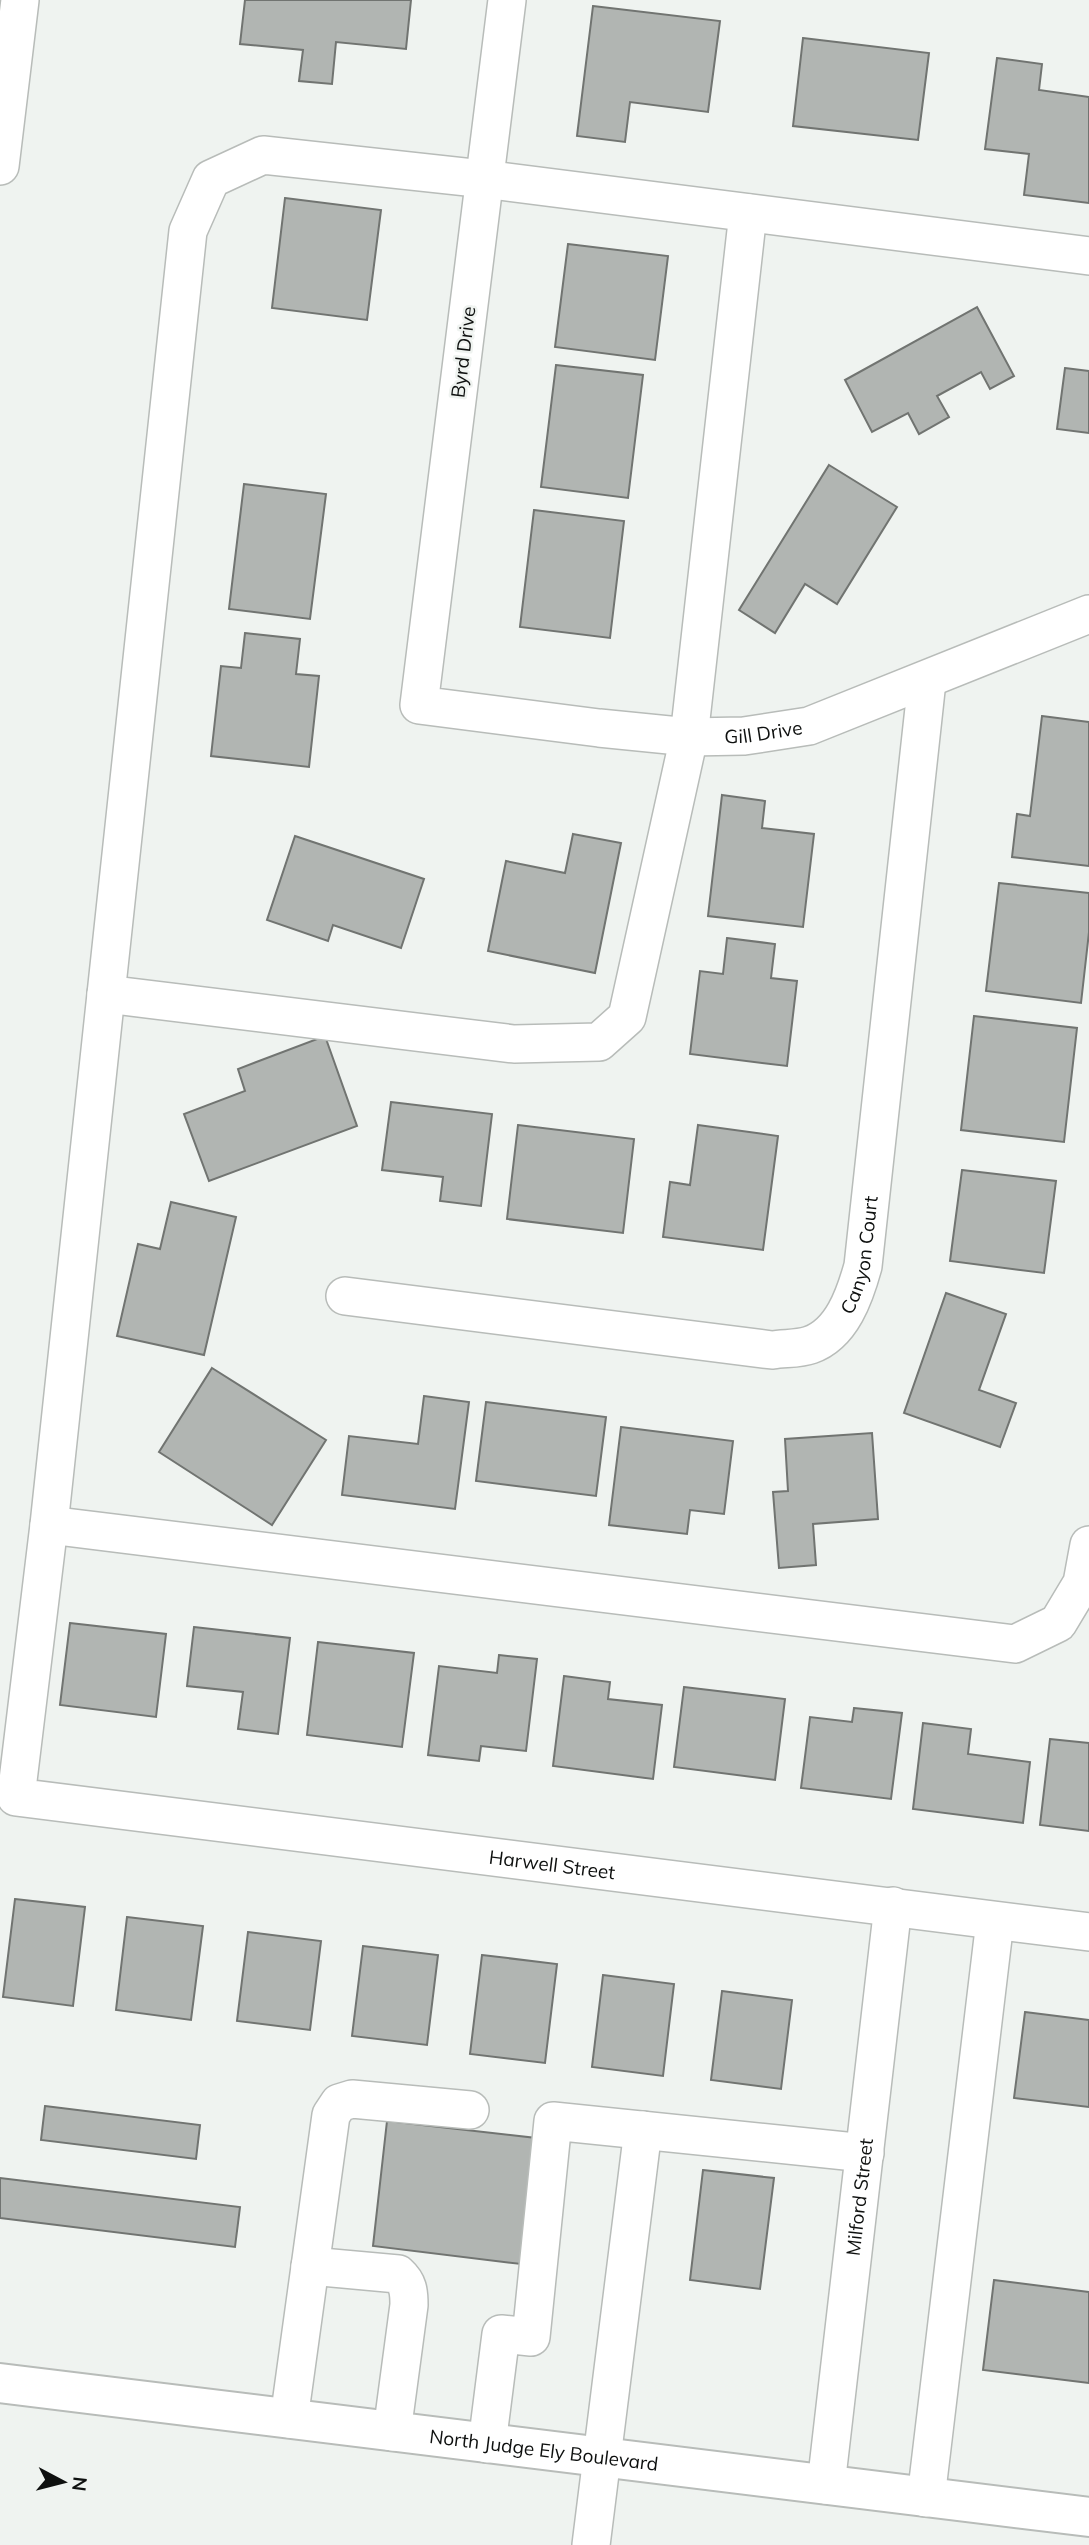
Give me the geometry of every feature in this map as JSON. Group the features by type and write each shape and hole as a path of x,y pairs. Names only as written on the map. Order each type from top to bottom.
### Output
{"main road":[{"name":"North Judge Ely Boulevard","path":"0,2383 1089,2517"}],"street":[{"path":"0,166 20,0"},
{"name":"Byrd Drive","path":"419,705 507,0"},
{"path":"1089,256 484,179 263,155 211,179 188,231 49,1525 1015,1644 1058,1623 1082,1583 1089,1545"},
{"path":"106,994 514,1044 599,1042 627,1017 689,737 748,213"},
{"name":"Gill Drive","path":"419,705 689,737 744,736 808,726 927,681 1089,614"},
{"name":"Canyon Court","path":"345,1296 772,1350 811,1345 835,1328 855,1295 863,1266 927,681"},
{"name":"Harwell Street","path":"49,1525 16,1797 1089,1932"},
{"name":"Milford Street","path":"826,2485 893,1906"},
{"path":"926,2498 995,1921"},
{"path":"289,2419 331,2115 339,2103 352,2099 470,2110"},
{"path":"487,2444 501,2334 531,2337 553,2121 865,2152"},
{"path":"591,2545 643,2130"},
{"path":"310,2266 398,2274 404,2280 409,2291 409,2305 392,2432"}],"building":[{"path":"245,0 411,0 406,49 336,42 332,84 299,81 303,50 240,44"},
{"path":"593,6 720,21 708,112 630,102 625,142 577,136"},
{"path":"803,38 929,53 918,140 793,126"},
{"path":"997,58 1042,64 1039,90 1089,97 1089,203 1024,195 1029,154 985,149"},
{"path":"285,198 381,210 367,320 272,308"},
{"path":"568,244 668,256 655,360 555,347"},
{"path":"977,307 1014,376 990,389 981,372 937,396 949,417 919,434 908,413 872,432 845,380"},
{"path":"556,365 643,375 628,498 541,487"},
{"path":"1065,368 1089,371 1089,433 1057,429"},
{"path":"829,465 897,507 837,604 805,584 775,633 739,610"},
{"path":"244,484 326,494 310,619 229,609"},
{"path":"534,510 624,521 610,638 520,627"},
{"path":"245,633 300,639 296,674 319,676 309,767 211,756 221,666 241,668"},
{"path":"1042,716 1089,722 1089,866 1012,857 1017,814 1030,816"},
{"path":"722,795 765,801 762,828 814,834 803,927 708,916"},
{"path":"573,834 621,843 595,973 488,951 506,861 565,873"},
{"path":"295,836 424,879 401,948 333,925 328,941 267,920"},
{"path":"999,883 1089,893 1089,932 1081,1003 986,991"},
{"path":"727,938 775,944 771,978 797,981 787,1066 690,1054 700,971 723,974"},
{"path":"974,1016 1077,1028 1064,1142 961,1130"},
{"path":"325,1036 357,1126 209,1181 184,1114 245,1091 238,1069"},
{"path":"391,1102 492,1114 481,1206 440,1201 443,1177 382,1170"},
{"path":"518,1125 634,1139 623,1233 507,1219"},
{"path":"698,1125 778,1136 763,1250 663,1237 670,1182 690,1185"},
{"path":"962,1170 1056,1181 1044,1273 950,1261"},
{"path":"171,1202 236,1217 204,1355 117,1336 138,1244 160,1249"},
{"path":"946,1293 1006,1314 979,1390 1016,1403 1000,1447 904,1413"},
{"path":"212,1368 326,1440 272,1525 159,1452"},
{"path":"424,1396 469,1402 455,1509 342,1495 349,1436 418,1444"},
{"path":"486,1402 606,1417 596,1496 476,1481"},
{"path":"621,1427 733,1441 724,1514 690,1510 687,1534 609,1525"},
{"path":"872,1433 878,1519 813,1524 816,1565 779,1568 773,1492 788,1491 785,1439"},
{"path":"70,1623 166,1634 156,1717 60,1705"},
{"path":"194,1627 290,1638 278,1734 238,1729 243,1692 187,1686"},
{"path":"318,1642 414,1653 402,1747 307,1735"},
{"path":"499,1655 537,1659 526,1751 481,1746 479,1761 428,1755 439,1666 497,1673"},
{"path":"564,1676 610,1682 608,1699 662,1705 653,1779 553,1766"},
{"path":"684,1687 785,1699 775,1780 674,1767"},
{"path":"854,1708 902,1713 891,1799 801,1788 810,1717 852,1722"},
{"path":"923,1723 971,1729 968,1754 1030,1762 1023,1823 913,1809"},
{"path":"1050,1739 1089,1743 1089,1831 1040,1825"},
{"path":"15,1899 85,1907 73,2006 3,1997"},
{"path":"127,1917 203,1926 191,2020 116,2010"},
{"path":"248,1932 321,1941 310,2030 237,2021"},
{"path":"363,1946 438,1955 427,2045 352,2036"},
{"path":"482,1955 557,1964 545,2063 470,2054"},
{"path":"603,1975 674,1984 663,2076 592,2067"},
{"path":"722,1991 792,2000 781,2089 711,2080"},
{"path":"1025,2012 1089,2020 1089,2107 1014,2098"},
{"path":"45,2106 200,2125 196,2159 41,2140"},
{"path":"387,2121 536,2138 521,2264 373,2246"},
{"path":"703,2170 774,2178 760,2289 690,2280"},
{"path":"0,2178 240,2207 235,2247 0,2218"},
{"path":"994,2280 1089,2292 1089,2383 983,2370"}]}
